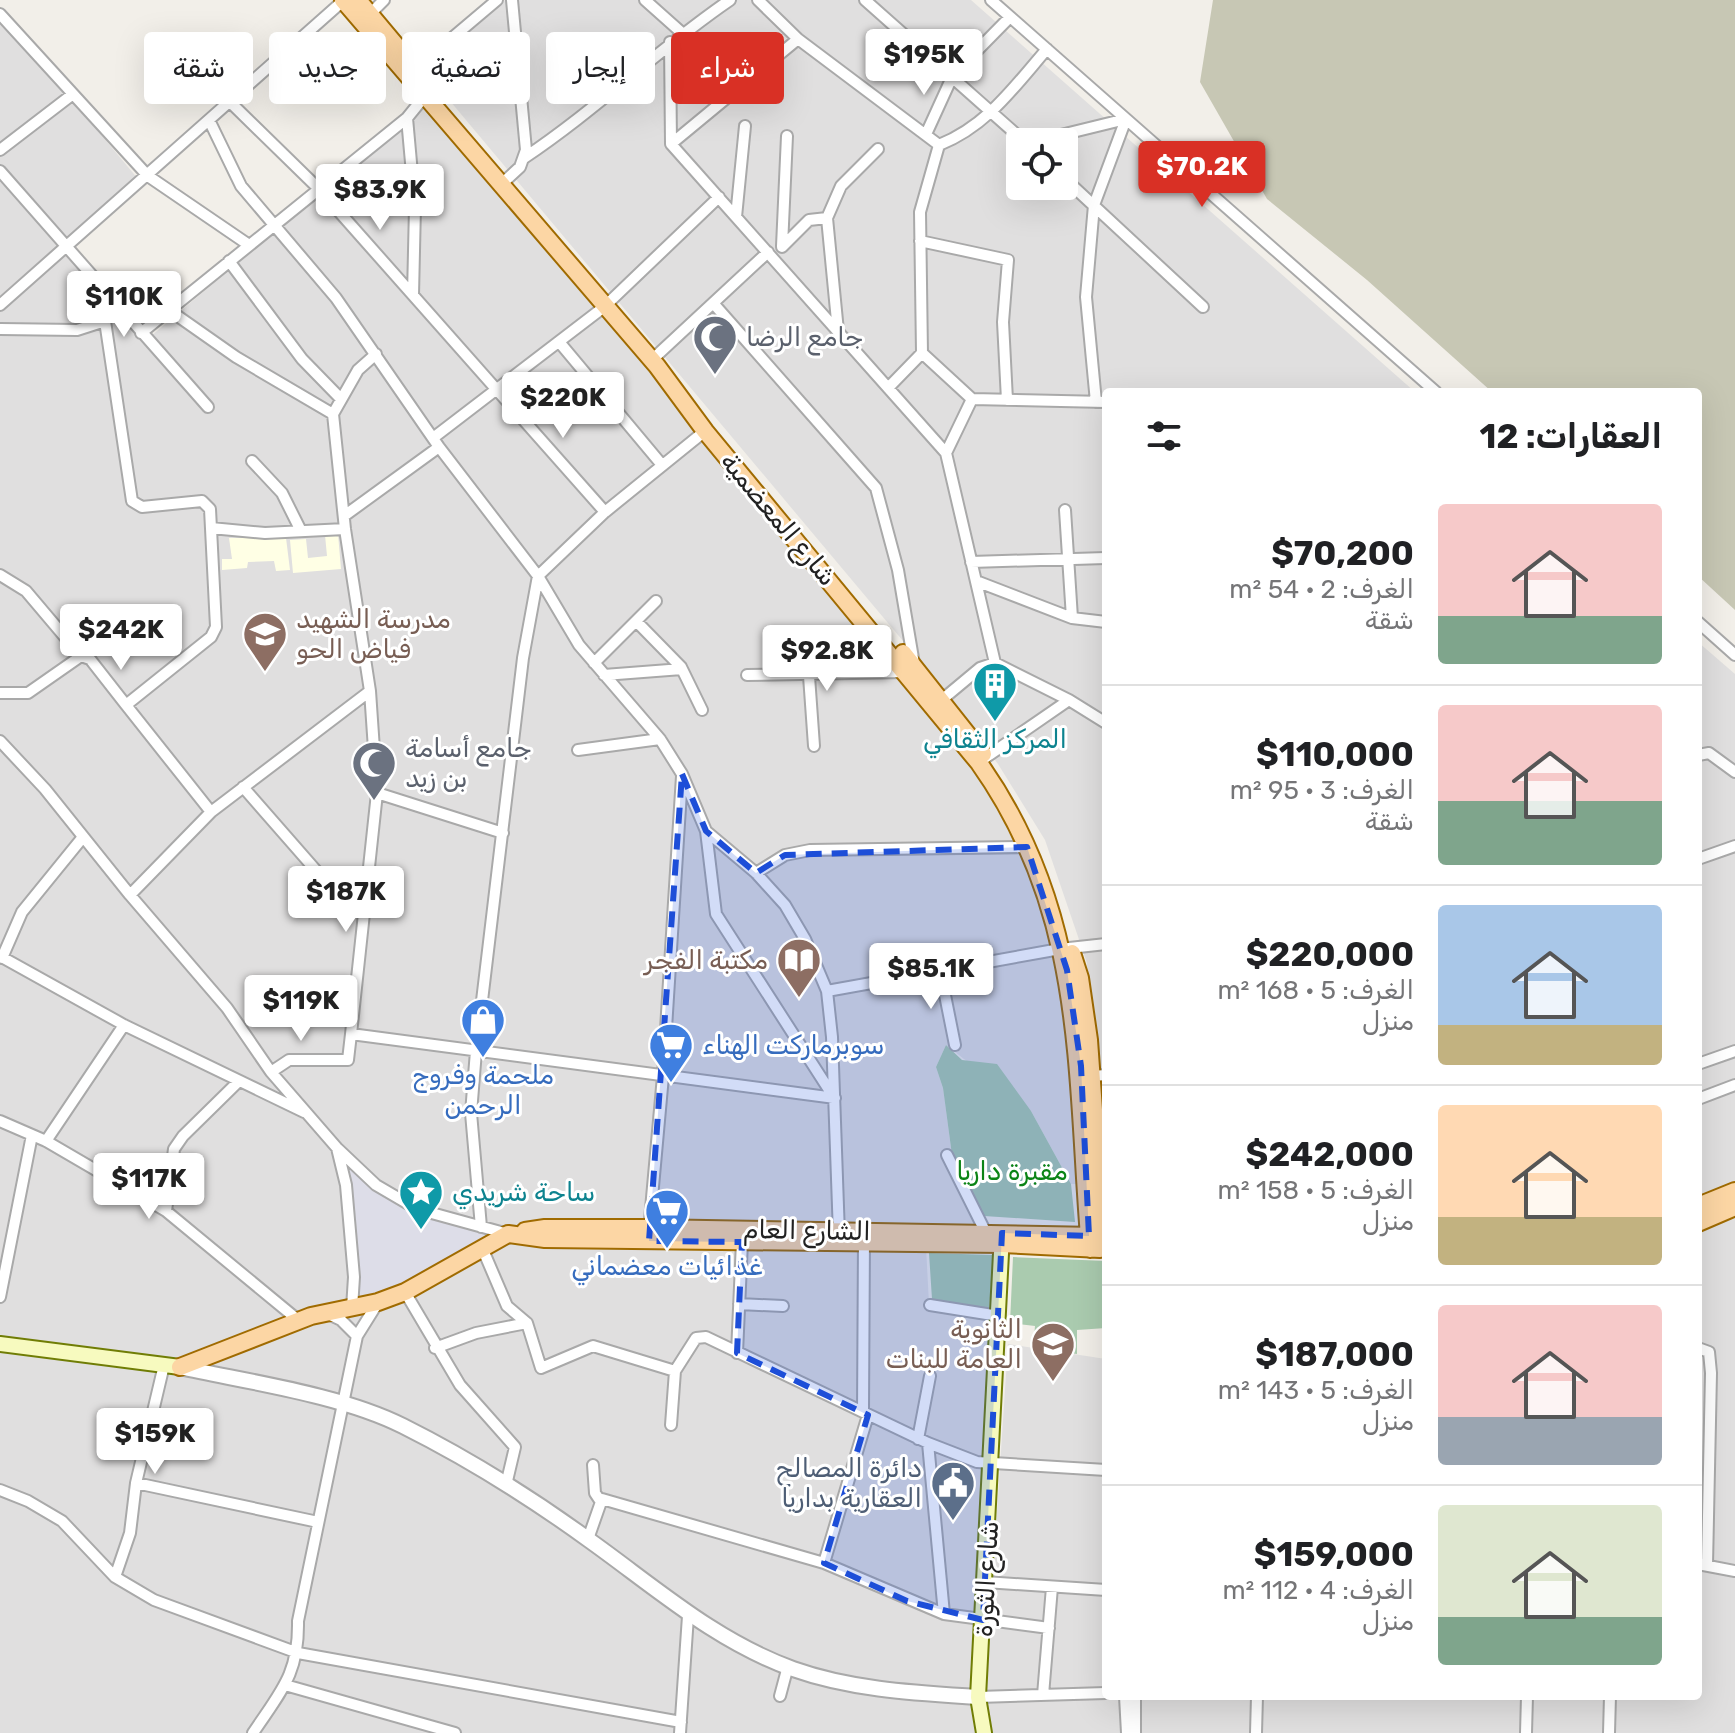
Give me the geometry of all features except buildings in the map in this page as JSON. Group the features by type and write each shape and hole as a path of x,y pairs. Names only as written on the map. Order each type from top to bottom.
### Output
{"main road":[{"name":"شارع المعضمية","path":"343,0 402,62"},
{"name":"شارع المعضمية","path":"358,0 402,59"},
{"name":"شارع المعضمية","path":"430,104 655,357 709,427"},
{"name":"شارع المعضمية","path":"440,104 507,179 657,366 938,703 982,760 1032,843 1065,948 1100,1243"},
{"name":"شارع المعضمية","path":"982,760 1017,820 1065,948 1080,978 1099,1075 1100,1243"},
{"path":"1702,1204 1735,1191"},
{"path":"1702,1221 1735,1207"},
{"name":"الشارع العام","path":"508,1234 545,1228 649,1234 997,1237 1100,1243"},
{"path":"0,1344 172,1366 298,1320 378,1302 405,1292 508,1234"},
{"path":"649,1234 742,1242 840,1236"},
{"name":"شارع الثورة","path":"984,1733 978,1697 993,1463 999,1316 997,1237"}],"street":[{"path":"253,83 343,0"},
{"path":"370,14 384,0"},
{"path":"459,32 497,0"},
{"path":"512,0 524,158"},
{"path":"645,0 681,32"},
{"path":"683,32 730,0"},
{"path":"758,0 798,39 927,132 939,145"},
{"path":"865,0 1010,128"},
{"path":"991,0 1431,388"},
{"path":"0,14 148,176 249,245"},
{"path":"927,132 953,75 1010,17"},
{"path":"671,144 798,39"},
{"path":"507,179 524,158 572,127 670,42"},
{"path":"670,42 671,144 946,453 995,663"},
{"path":"939,145 964,135 993,112 1047,49"},
{"path":"0,150 73,94"},
{"path":"0,305 230,104"},
{"path":"232,104 319,189 605,512"},
{"path":"141,333 407,118 418,104"},
{"path":"407,118 415,207 413,295"},
{"path":"1078,131 1126,119"},
{"path":"922,353 972,399 1101,402 1086,297 1094,205 1126,119"},
{"path":"210,122 241,186 275,223 376,354 436,442 538,576 579,645 660,739 682,774 706,831 716,914 835,1098"},
{"path":"736,217 745,126"},
{"path":"782,246 787,136"},
{"path":"888,388 922,353 920,212 939,145"},
{"path":"838,331 827,218 841,186 878,149"},
{"path":"0,171 208,407"},
{"path":"1078,191 1203,307"},
{"path":"344,516 497,390 607,305 719,197"},
{"path":"655,357 809,220 827,218"},
{"path":"920,241 1008,260 1003,322 1007,400"},
{"path":"229,261 302,359 341,399"},
{"path":"713,303 876,488 898,570 909,669 809,676 747,675"},
{"path":"169,310 236,357 333,414"},
{"path":"0,329 77,330 105,321 132,501 142,507 202,501 209,506 216,627 211,637 126,705"},
{"path":"560,343 662,465"},
{"path":"271,1072 289,1060 348,1060 377,793 370,691 345,529 333,414 358,370 376,354"},
{"path":"946,453 972,399"},
{"path":"481,1227 471,1113 476,1051 523,658 538,576 605,512 709,427"},
{"path":"252,461 282,493 301,531"},
{"path":"1065,510 1072,618"},
{"path":"211,528 265,533 345,529"},
{"path":"971,562 1102,558"},
{"path":"0,575 26,591 81,656 90,659 211,812"},
{"path":"976,581 1072,618 1102,622"},
{"path":"594,663 656,601"},
{"path":"636,621 682,669 702,710"},
{"path":"1702,626 1735,655"},
{"path":"0,693 28,693 81,656"},
{"path":"938,703 980,668 995,663 1069,700 1102,721"},
{"path":"604,675 682,669"},
{"path":"809,676 814,746"},
{"path":"130,895 211,812 370,691"},
{"path":"982,760 1069,700"},
{"path":"578,750 660,739"},
{"path":"0,741 227,1008 271,1072 337,1148 376,1185 417,1209 508,1234"},
{"path":"1703,754 1735,772"},
{"path":"649,1234 663,1076 682,774"},
{"path":"243,787 348,907 366,911"},
{"path":"377,793 503,833"},
{"path":"706,831 756,873 785,905 805,939 827,991 840,1236"},
{"path":"83,837 22,912 1,957 124,1025 307,1114"},
{"path":"1702,858 1735,846"},
{"path":"756,873 785,855 810,850 1027,847"},
{"path":"827,991 1065,948 1102,944"},
{"path":"940,970 955,1045"},
{"path":"46,1141 124,1025"},
{"path":"351,1034 835,1098"},
{"path":"1702,1063 1735,1051"},
{"path":"166,1211 174,1149 183,1136 239,1081"},
{"path":"1702,1098 1733,1087"},
{"path":"0,1121 46,1141 166,1211 298,1320"},
{"path":"0,1297 32,1135"},
{"path":"337,1148 346,1185 354,1277 352,1308"},
{"path":"947,1155 997,1237"},
{"path":"824,1563 865,1414 864,1237"},
{"path":"737,1353 742,1242"},
{"path":"483,1250 507,1306 527,1323 541,1368 593,1346 675,1371"},
{"path":"405,1292 435,1348 460,1385 515,1447 506,1485"},
{"path":"253,1733 285,1685 298,1653 298,1621 357,1336 378,1302"},
{"path":"739,1304 783,1306"},
{"path":"930,1305 999,1316"},
{"path":"324,1312 341,1320 357,1336"},
{"path":"435,1348 476,1333 527,1323"},
{"path":"671,1425 675,1371 696,1338 706,1337 923,1441 977,1462 1102,1470"},
{"path":"1702,1349 1709,1352 1711,1373 1702,1565 1735,1571"},
{"path":"115,1577 130,1533 136,1483 172,1366 342,1404 401,1424 506,1485 588,1539 688,1616 788,1666 885,1691 978,1697 1102,1693"},
{"path":"930,1376 923,1441 944,1614"},
{"path":"593,1465 595,1493 601,1502"},
{"path":"136,1483 318,1522"},
{"path":"0,1490 28,1501 62,1521 115,1577 154,1600 298,1653 681,1727 688,1616"},
{"path":"588,1539 602,1499 824,1563 944,1614 1049,1628"},
{"path":"985,1582 1102,1590"},
{"path":"1043,1695 1052,1587"},
{"path":"780,1696 788,1666"},
{"path":"285,1685 455,1733"},
{"path":"1125,1700 1127,1733"},
{"path":"1135,1700 1135,1733"},
{"path":"1256,1733 1257,1700"},
{"path":"1526,1733 1527,1700"},
{"path":"1609,1733 1610,1700"}],"highlighted area":[{"path":"682,774 706,831 756,873 785,855 1027,847 1067,970 1081,1066 1089,1236 1002,1233 983,1620 907,1601 824,1563 868,1415 737,1353 742,1242 649,1241"}],"shaded area":[{"path":"505,0 971,0 1410,388 1102,388 1102,1176 1087,963 1045,840 998,764 919,660 453,104 530,104 530,32 468,32"},
{"path":"1213,0 1735,0 1735,610 1702,580 1702,388 1488,388 1367,280 1267,199 1200,82"},
{"path":"0,20 48,71 138,179 60,249 144,342 425,104 435,104 943,716 1030,850 1060,964 1081,1184 1071,1184 1031,1111 946,1045 936,1067 943,1088 952,1155 986,1227 925,1227 929,1304 995,1317 989,1452 969,1694 975,1733 0,1733"},
{"path":"338,534 341,569 293,573 290,540 306,539 308,558 327,556 325,535"},
{"path":"229,538 286,538 290,570 276,571 274,561 248,562 247,568 222,570 222,559 232,559"},
{"path":"1702,645 1735,674 1735,1186 1702,1201"},
{"name":"ساحة شريدي","path":"337,1148 376,1185 417,1209 508,1234 483,1250 352,1308 354,1277"},
{"path":"1735,1211 1735,1733 991,1733 985,1696 1008,1344 1102,1358 1102,1700 1702,1700 1702,1226"}],"green space":[{"name":"مقبرة داريا","path":"946,1045 962,1060 997,1064 1031,1111 1071,1184 1075,1222 984,1216 952,1155 943,1088 936,1067"},
{"path":"929,1253 993,1255 989,1312 932,1299"},
{"path":"1013,1257 1102,1261 1102,1328 1077,1330 1077,1354 1033,1348 1035,1326 1010,1323"}],"place":[{"name":"جامع الرضا","path":"715,376"},
{"name":"مدرسة الشهيد فياض الحو","path":"265,673"},
{"name":"المركز الثقافي","path":"995,723"},
{"name":"جامع أسامة بن زيد","path":"374,802"},
{"name":"مكتبة الفجر","path":"799,999"},
{"name":"ملحمة وفروج الرحمن","path":"483,1059"},
{"name":"سوبرماركت الهناء","path":"671,1084"},
{"name":"ساحة شريدي","path":"421,1231"},
{"name":"غذائيات معضماني","path":"667,1250"},
{"name":"الثانوية العامة للبنات","path":"1053,1383"},
{"name":"دائرة المصالح العقارية بداريا","path":"953,1522"}]}
